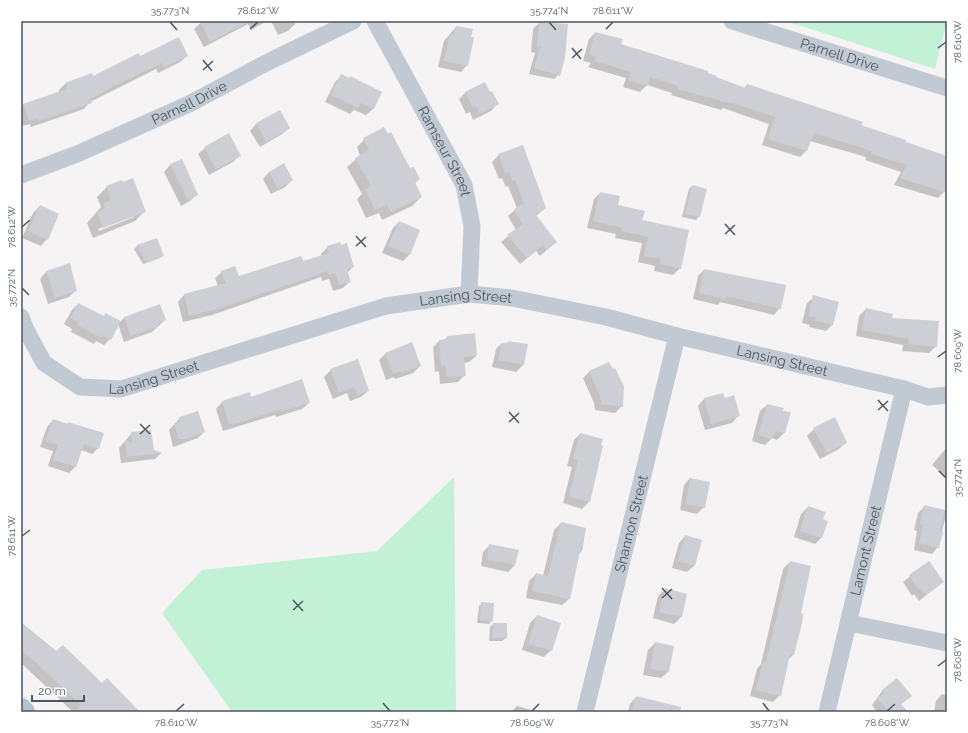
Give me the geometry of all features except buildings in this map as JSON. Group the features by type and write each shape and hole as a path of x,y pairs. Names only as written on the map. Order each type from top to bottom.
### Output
{"main road":[{"path":"21,709 24,712"}],"street":[{"name":"Parnell Drive","path":"21,175 77,154 182,107 270,61 353,21"},
{"name":"Ramseur Street","path":"376,21 464,185 472,226 469,294"},
{"name":"Parnell Drive","path":"732,21 947,88"},
{"name":"Lansing Street","path":"21,318 44,363 80,387 121,389 386,306 469,294 512,298 599,315 677,336 904,389 928,396 947,395"},
{"name":"Shannon Street","path":"585,712 677,336"},
{"name":"Lamont Street","path":"828,712 904,389"},
{"path":"849,623 947,643"}],"green space":[{"path":"786,21 947,21 935,69"},
{"path":"454,477 456,712 232,712 162,613 202,570 377,551"}]}
